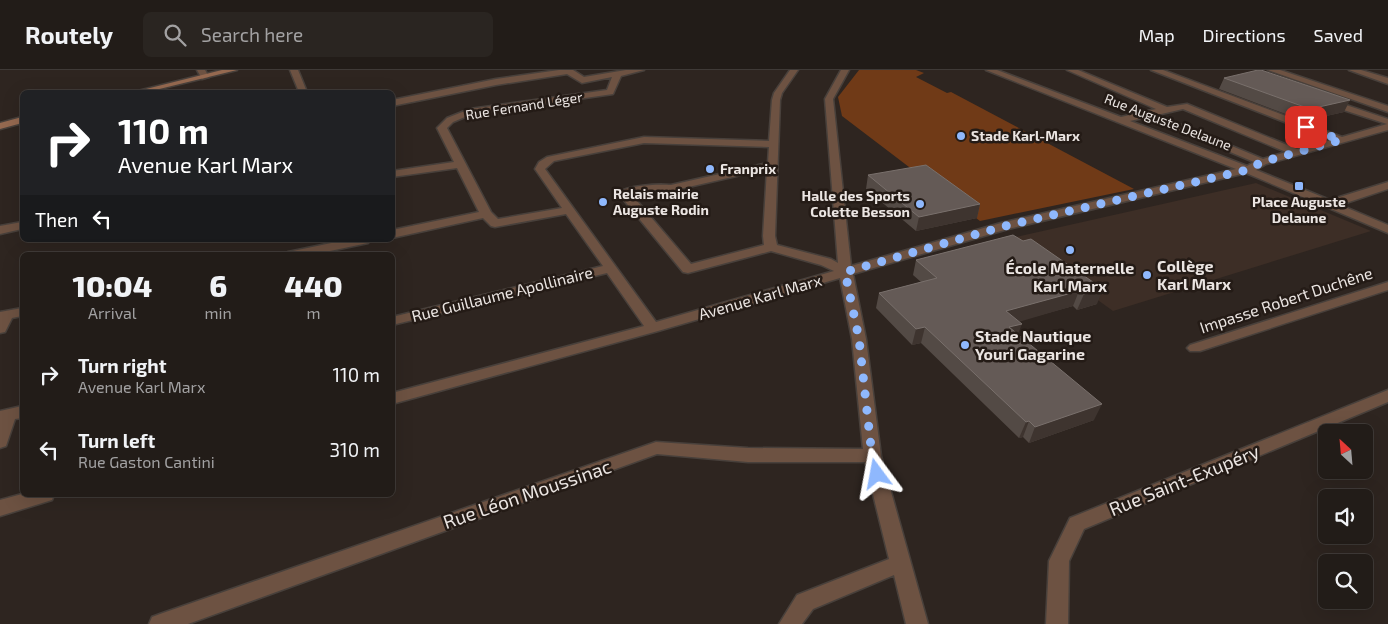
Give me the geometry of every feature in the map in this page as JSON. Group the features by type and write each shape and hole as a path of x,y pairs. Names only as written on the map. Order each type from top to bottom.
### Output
{"main road":[{"path":"145,90 203,73 233,70"},
{"path":"0,126 20,121"}],"street":[{"path":"294,70 302,90"},
{"path":"495,74 519,70"},
{"path":"395,103 496,82 569,70 587,85 554,92"},
{"path":"582,80 640,70"},
{"path":"770,242 776,100 794,70"},
{"path":"845,70 829,99 843,257 859,339 872,456 917,624"},
{"name":"Rue Auguste Delaune","path":"990,70 1247,170 1388,229"},
{"path":"1072,70 1166,110"},
{"path":"1155,70 1341,140"},
{"path":"1272,70 1388,109"},
{"path":"1353,70 1388,81"},
{"name":"Rue Fernand Léger","path":"486,214 442,128 450,120 470,112 610,92 618,74"},
{"path":"1203,88 1220,84"},
{"path":"1319,98 1388,122"},
{"path":"1120,120 1184,106 1297,153"},
{"path":"1148,114 1262,162"},
{"name":"Avenue Karl Marx","path":"395,398 653,328 1005,226 1247,170 1262,162 1388,127"},
{"path":"653,328 540,169 543,164 551,160 644,140 773,144"},
{"path":"395,174 462,164"},
{"path":"772,165 672,188 656,188 624,193 688,269 770,242 843,257"},
{"path":"1330,204 1388,185"},
{"path":"395,233 486,214 495,223 500,224 569,210"},
{"path":"0,230 20,226"},
{"path":"307,252 355,242"},
{"path":"770,242 826,262 845,272"},
{"name":"Rue Guillaume Apollinaire","path":"395,320 612,268"},
{"name":"Impasse Robert Duchêne","path":"1195,348 1388,286"},
{"path":"0,329 3,316 20,312"},
{"name":"Rue Saint-Exupéry","path":"1057,624 1059,561 1077,524 1388,396"},
{"path":"0,442 10,415"},
{"name":"Rue Léon Moussinac","path":"160,624 194,618 656,448 748,455 872,456"},
{"path":"0,508 38,497"},
{"path":"790,624 805,602 901,563"}],"shaded area":[{"path":"859,70 916,70 924,73 916,77 947,93 951,92 1134,189 980,221 842,116 838,97"},
{"name":"Collège Karl Marx","path":"1256,183 1371,231 1113,311 1012,238"}],"building":[{"path":"1258,70 1350,100 1310,109 1224,78"},
{"path":"926,165 980,204 919,217 868,175"},
{"name":"Stade Nautique Youri Gagarine","path":"1013,235 1023,241 1031,239 1103,289 1084,294 1079,291 1006,311 1022,324 1009,327 1102,404 1035,427 1029,421 1026,422 925,327 916,329 879,293 937,278 916,260"}],"place":[{"name":"Stade Karl-Marx","path":"961,136"},
{"name":"Franprix","path":"710,169"},
{"name":"Place Auguste Delaune","path":"1299,186"},
{"name":"Relais mairie Auguste Rodin","path":"603,202"},
{"name":"Halle des Sports Colette Besson","path":"920,204"},
{"name":"École Maternelle Karl Marx","path":"1070,250"},
{"name":"Collège Karl Marx","path":"1147,275"},
{"name":"Stade Nautique Youri Gagarine","path":"965,345"}],"route":[{"path":"877,474 872,456 859,339 845,272 1005,226 1247,170 1262,162 1341,140 1306,127"}]}
